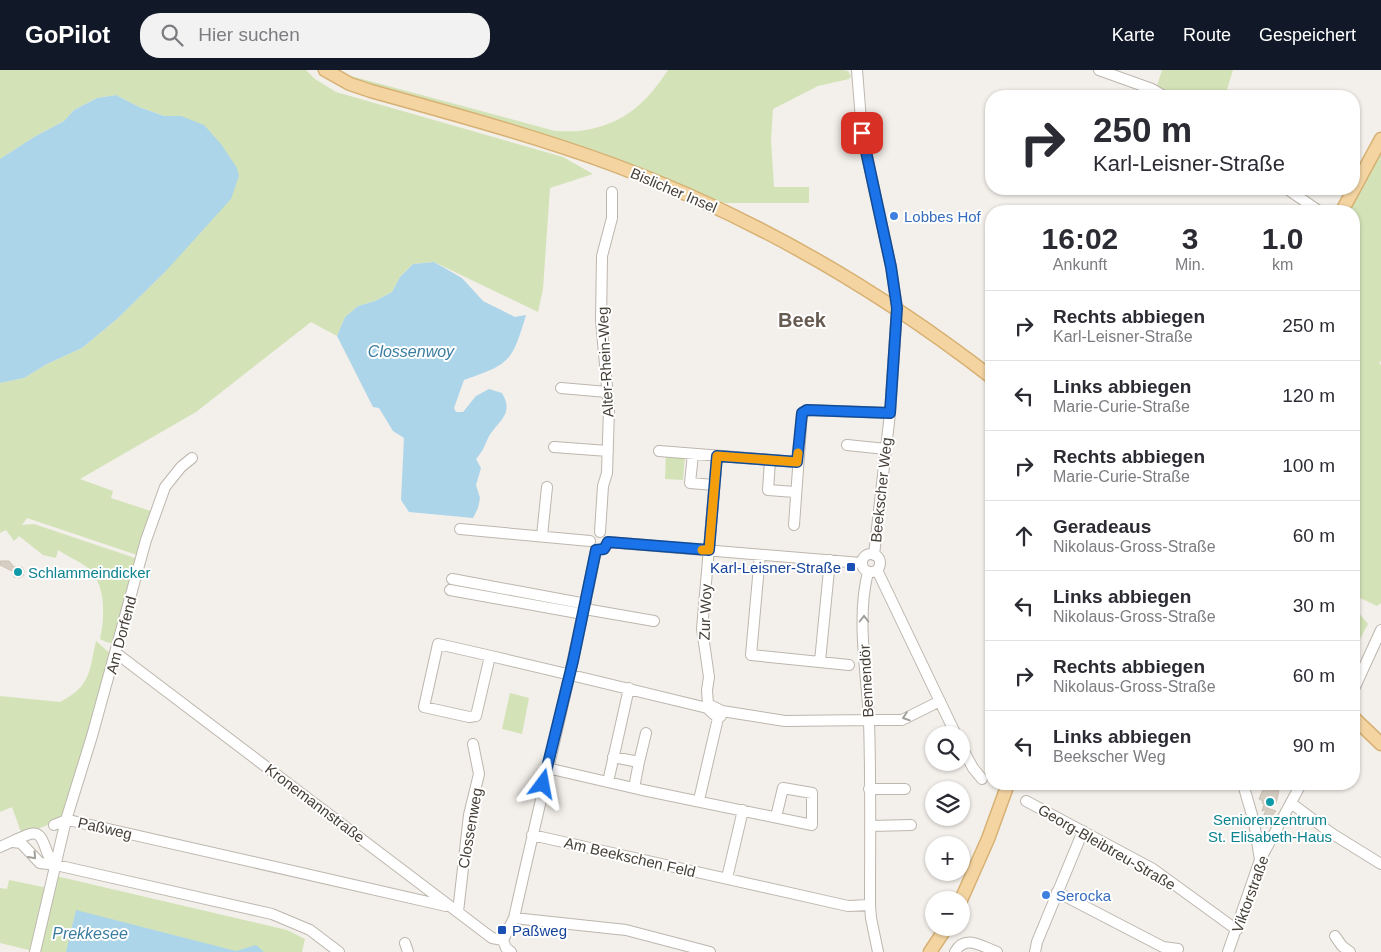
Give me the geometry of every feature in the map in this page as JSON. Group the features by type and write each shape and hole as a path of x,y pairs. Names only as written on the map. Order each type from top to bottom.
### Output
{"main road":[{"name":"Bislicher Insel","path":"325,70 350,84 549,143 666,185 771,234 819,260 897,308 985,373"},
{"path":"1360,178 1381,139"},
{"path":"1360,724 1381,744"},
{"path":"965,891 988,839 1006,790"},
{"path":"930,952 941,936"}],"street":[{"name":"Beekscher Weg","path":"857,70 862,133 891,267 897,308 890,413 874,555"},
{"path":"1098,70 1154,90"},
{"name":"Alter-Rhein-Weg","path":"600,532 603,486 607,473 608,451 608,392 601,320 602,256 612,218 612,192"},
{"path":"1295,195 1310,205"},
{"path":"561,388 608,392"},
{"path":"794,525 802,413 807,410 890,413"},
{"path":"847,445 886,448"},
{"path":"554,447 608,451"},
{"path":"660,451 797,462"},
{"path":"693,454 690,483 714,485"},
{"name":"Zur Woy","path":"708,706 707,690 709,677 702,629 717,456"},
{"name":"Am Dorfend","path":"35,952 66,820 116,653 146,540 165,487 181,467 192,458"},
{"path":"770,461 768,490 795,492"},
{"path":"542,536 547,487"},
{"path":"460,529 590,541"},
{"path":"596,550 590,541 592,535 600,532 605,535 608,542"},
{"path":"608,542 861,563"},
{"path":"596,550 604,549 608,542"},
{"path":"511,952 506,948 503,940 514,918 585,609 596,550"},
{"path":"872,571 880,562 874,555 868,554 861,563 863,569 872,571 884,588 952,726"},
{"path":"760,555 751,655 849,665"},
{"path":"820,661 830,560"},
{"name":"Bennendör","path":"872,571 864,606 864,667 869,720 870,905 878,952"},
{"path":"452,579 585,609"},
{"path":"450,590 654,621"},
{"path":"1360,676 1381,630"},
{"path":"490,656 476,716 470,718 424,707 438,644 708,706 720,715 785,721 902,720 940,701"},
{"name":"Kronemannstraße","path":"116,653 454,910 492,938 503,940"},
{"path":"608,782 629,688"},
{"path":"699,800 720,715"},
{"path":"634,788 646,733"},
{"name":"Clossenweg","path":"454,910 468,823 479,774 473,744"},
{"path":"614,757 639,762"},
{"path":"970,762 982,779"},
{"path":"547,768 812,825 812,793 783,788 776,817"},
{"path":"869,789 905,789"},
{"path":"1245,790 1254,822 1260,860"},
{"name":"Viktorstraße","path":"1228,952 1260,860 1298,790"},
{"name":"Georg-Bleibtreu-Straße","path":"1026,801 1169,879 1225,923 1237,930"},
{"path":"1291,803 1331,833 1381,864"},
{"path":"727,878 743,810"},
{"name":"Paßweg","path":"54,825 66,820 454,910"},
{"path":"870,826 911,825"},
{"path":"1035,952 1037,942 1083,831"},
{"path":"0,847 32,834 38,835 43,839 49,860 56,864"},
{"name":"Am Beekschen Feld","path":"532,835 848,906 870,905"},
{"path":"13,842 21,843 40,863 56,864 272,914 310,930 339,952"},
{"path":"1057,892 1163,946 1178,949"},
{"path":"514,918 626,930 710,952"},
{"path":"1335,936 1342,946 1350,952"},
{"path":"955,952 960,944 966,941 998,952"}],"green space":[{"path":"0,70 306,70 315,79 336,92 563,157 593,174 550,188 543,289 538,312 434,262 413,264 400,277 392,292 375,301 358,306 345,317 337,336 311,322 196,412 80,479 113,491 111,498 154,512 140,556 27,518 22,525 34,524 135,558 138,563 117,644 100,639 103,621 103,601 98,583 88,568 58,550 56,558 43,555 19,536 14,541 6,530 0,533 0,383 24,378 47,364 82,348 117,319 165,272 181,116 164,116 139,107 116,95 97,98 74,110 64,121 34,137 0,159"},
{"path":"330,70 340,70 351,76 555,131 582,131 600,127 624,116 652,92 668,70 843,70 848,71 851,76 849,79 818,86 773,109 771,140 774,187 809,187 809,203 724,203 668,180 426,102 410,94 361,82"},
{"path":"1162,70 1233,70 1227,90 1156,89"},
{"path":"1381,154 1381,361 1379,363 1381,365 1381,603 1377,606 1360,598 1360,205 1352,205 1358,195 1360,195 1360,191"},
{"path":"666,453 685,455 683,480 665,479"},
{"path":"1360,614 1368,624 1360,639"},
{"path":"96,641 113,656 65,815 60,820 22,835 12,807 0,812 0,696 60,702 78,690 83,684 90,670"},
{"path":"510,693 529,698 522,734 502,729"},
{"path":"56,876 287,930 305,939 302,952 38,952"},
{"path":"9,880 48,888 33,951 0,943 0,888 7,889"}],"water":[{"path":"116,95 139,107 164,116 181,116 204,125 221,144 237,168 239,176 231,199 165,272 117,319 82,348 47,364 24,378 0,383 0,159 34,137 64,121 74,110 97,98"},
{"name":"Clossenwoy","path":"434,262 462,278 483,301 515,317 526,315 517,343 507,359 491,370 464,380 454,408 456,412 463,412 476,396 489,389 502,393 506,401 506,412 476,459 481,468 476,485 480,498 473,518 409,512 401,500 404,438 393,431 379,408 373,407 337,336 345,317 358,306 375,301 392,292 400,277 413,264"},
{"name":"Prekkesee","path":"76,910 236,951 256,945 264,952 66,952"}],"building":[{"path":"0,561 9,561 14,567 22,567 24,571 23,576 19,578 14,577 12,571 0,565"},
{"name":"Seniorenzentrum St. Elisabeth-Haus","path":"1263,790 1279,791 1276,803 1267,808 1276,811 1271,817 1264,815 1266,809 1262,811 1264,804 1259,799"}],"slow traffic":[{"path":"702,550 709,550 717,456 797,462 798,453"}],"place":[{"name":"Lobbes Hof","path":"894,216"},
{"name":"Karl-Leisner-Straße","path":"851,567"},
{"name":"Schlammeindicker","path":"18,572"},
{"name":"Seniorenzentrum St. Elisabeth-Haus","path":"1270,802"},
{"name":"Serocka","path":"1046,895"},
{"name":"Paßweg","path":"502,930"}],"district":[{"name":"Beek","path":"802,320"}],"route":[{"path":"543,784 585,609 596,550 604,549 608,542 709,550 717,456 797,462 802,413 807,410 890,413 897,308 891,267 862,133"}]}
